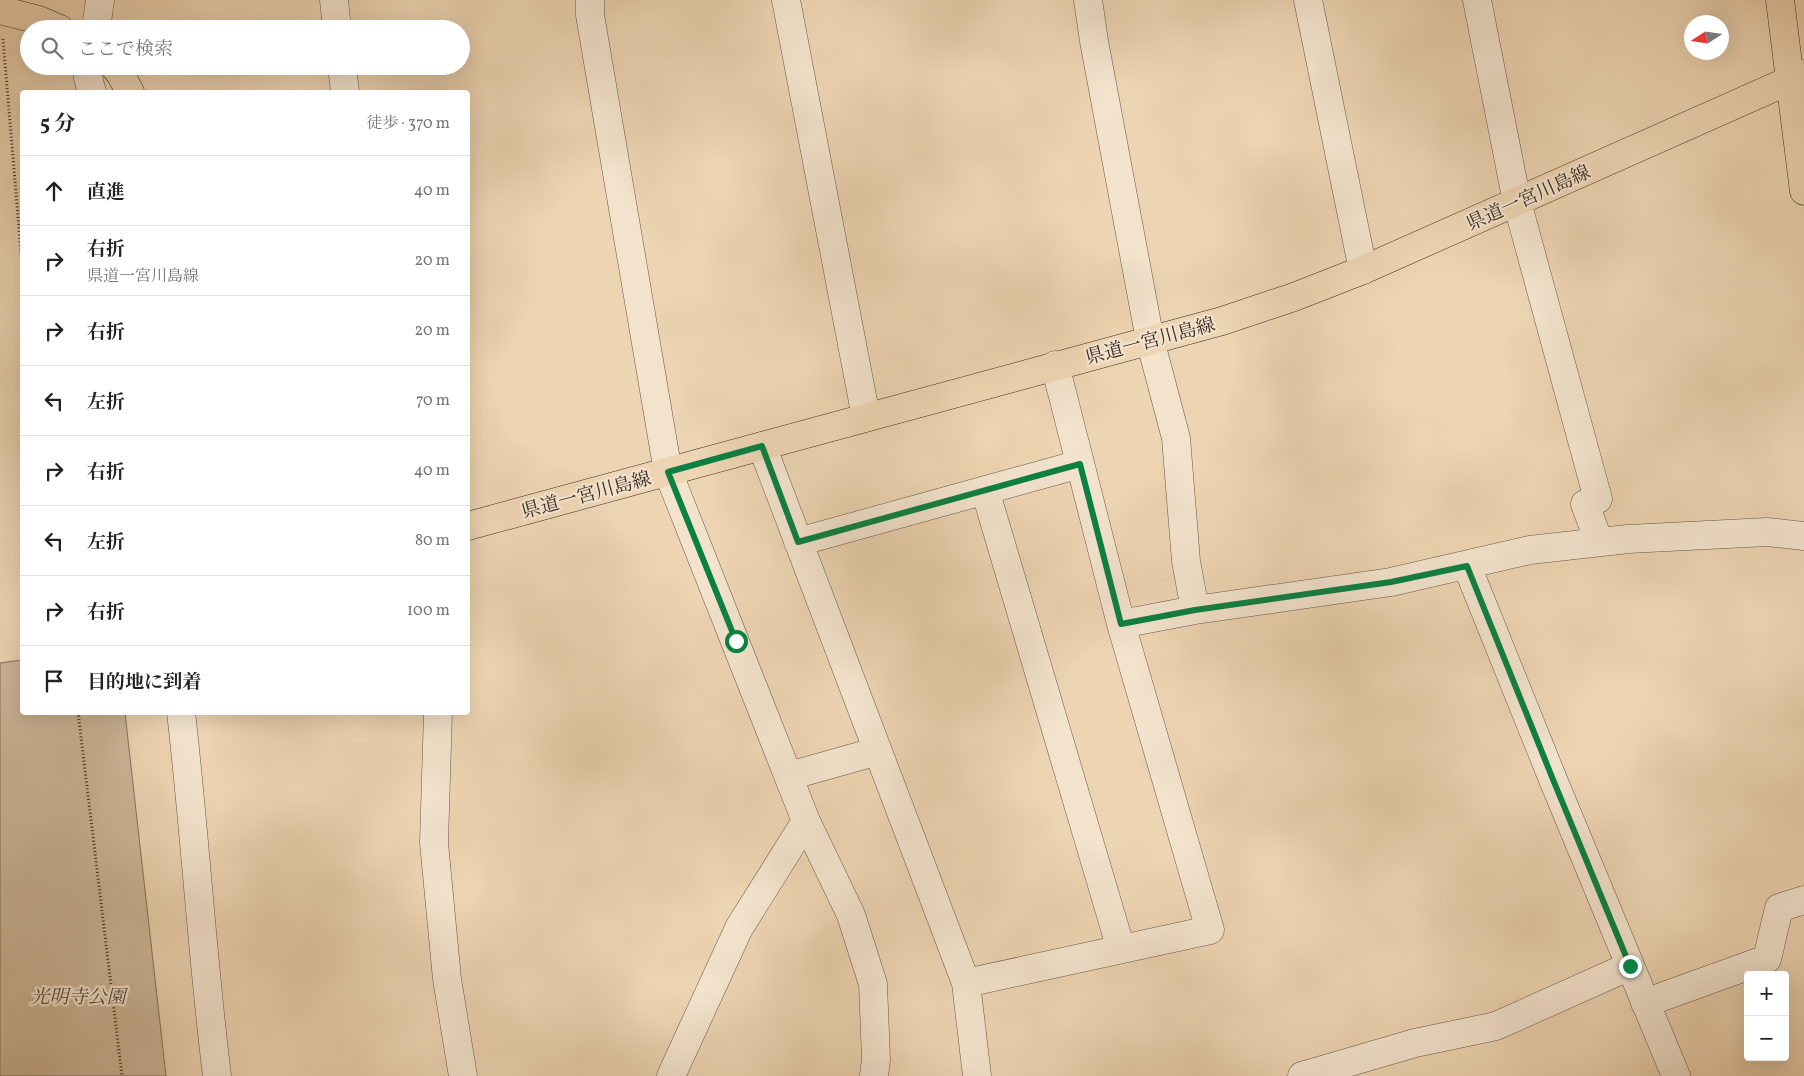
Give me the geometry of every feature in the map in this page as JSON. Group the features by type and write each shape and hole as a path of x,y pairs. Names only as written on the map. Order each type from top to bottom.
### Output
{"main road":[{"path":"1780,0 1796,77 1804,191"},
{"path":"1,23 20,22"},
{"path":"122,75 129,90"},
{"name":"県道一宮川島線","path":"470,525 1150,340 1294,297 1363,270 1796,77"}],"street":[{"path":"97,20 100,0"},
{"path":"334,0 336,20"},
{"path":"590,0 590,15 668,472 806,820 850,915 873,984 876,1059 874,1076"},
{"path":"786,0 866,417"},
{"path":"1088,0 1095,51 1150,340 1176,438 1186,561 1195,610"},
{"path":"1308,0 1363,270"},
{"path":"1476,0 1517,202 1598,500 1585,504 1599,542"},
{"path":"88,75 91,90"},
{"path":"343,75 345,90"},
{"path":"966,982 1210,930 1121,624 1055,365"},
{"path":"762,446 966,982 977,1076"},
{"path":"798,542 1080,464"},
{"path":"985,490 1121,949"},
{"path":"1121,624 1195,610 1391,582 1530,550 1628,539 1767,532 1804,536"},
{"path":"1467,566 1676,1076"},
{"path":"181,715 190,785 208,1002 218,1076"},
{"path":"438,715 434,843 446,969 463,1076"},
{"path":"789,776 878,751"},
{"path":"671,1076 739,928 806,820"},
{"path":"1645,1004 1767,959 1779,908 1804,900"},
{"path":"1302,1076 1415,1043 1496,1026 1630,966"}],"path":[{"path":"1,23 20,241"},
{"path":"78,715 122,1076"}],"green space":[{"name":"光明寺公園","path":"20,660 20,715 125,715 166,1076 0,1076 0,663"}],"route":[{"path":"736,641 668,472 762,446 798,542 1080,464 1121,624 1195,610 1391,582 1467,566 1630,966"}]}
